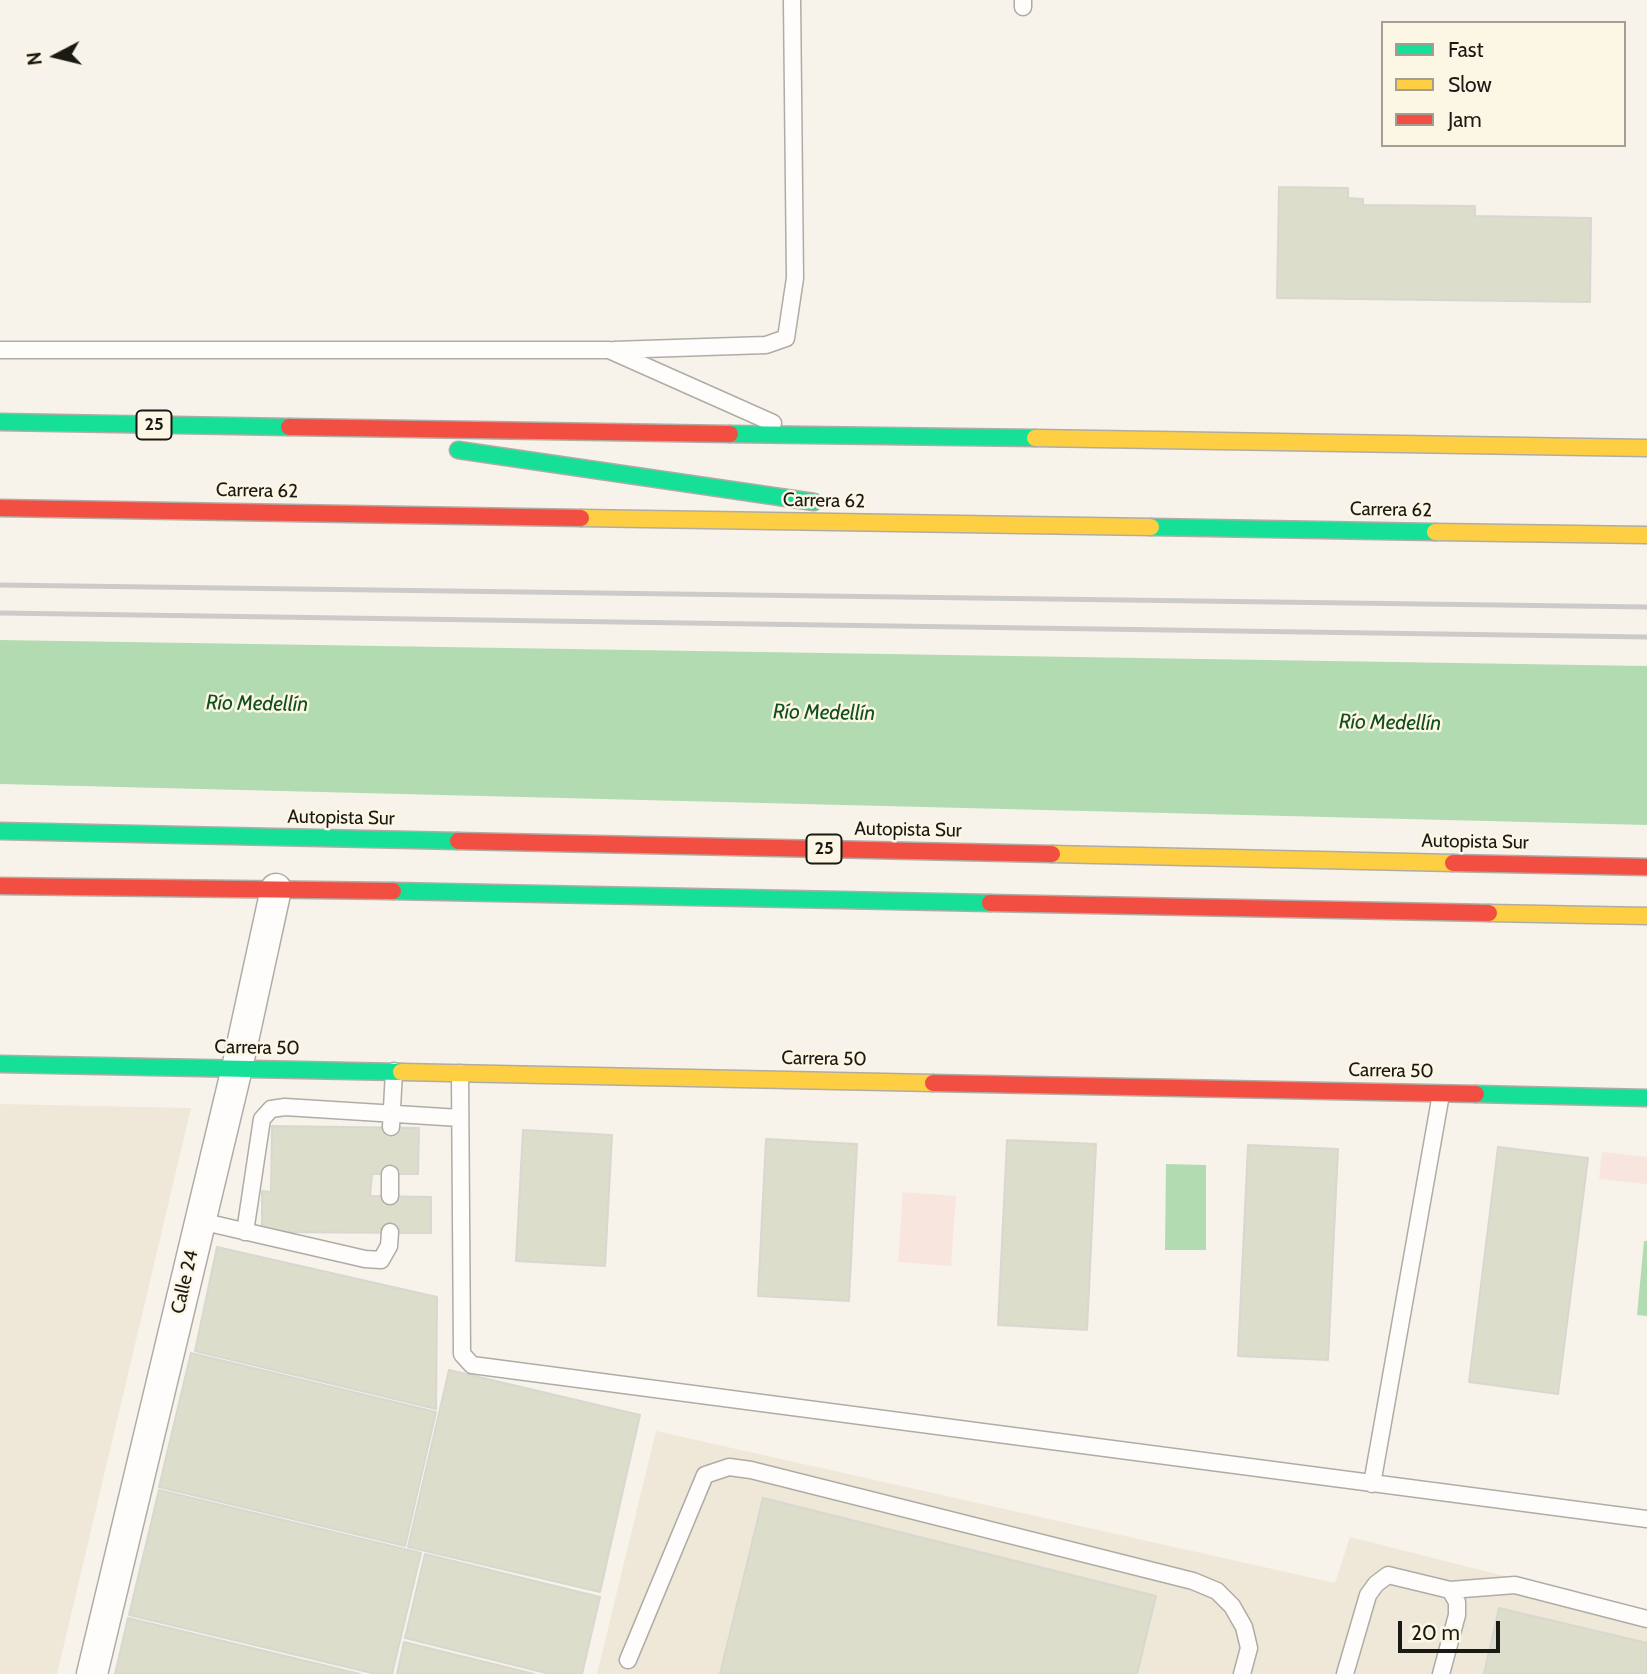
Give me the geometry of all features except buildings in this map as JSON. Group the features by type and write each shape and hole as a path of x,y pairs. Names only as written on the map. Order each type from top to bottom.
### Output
{"main road":[{"name":"25","path":"0,422 1647,448"},
{"path":"309,428 972,525"},
{"name":"Carrera 62","path":"0,508 1647,535"},
{"name":"Autopista Sur","path":"0,831 1647,867"},
{"path":"0,886 1647,916"},
{"name":"Carrera 50","path":"0,1064 1647,1098"}],"street":[{"name":"Calle 24","path":"92,1674 237,1069 276,889"}],"lane":[{"path":"0,350 609,350 766,345 786,338 794,278 792,0"},
{"path":"609,350 797,435"},
{"path":"392,1121 394,1071"},
{"path":"460,1073 462,1354 472,1365 1647,1519"},
{"path":"1372,1484 1441,1094"},
{"path":"245,1232 262,1119 271,1109 285,1107 392,1121 460,1118"},
{"path":"390,1174 390,1196"},
{"path":"200,1221 365,1259 381,1260 389,1246 390,1232"},
{"path":"628,1660 705,1475 729,1467 751,1470 1194,1581 1217,1591 1232,1606 1244,1627 1249,1648 1242,1674"},
{"path":"1345,1674 1368,1595 1388,1575 1450,1590 1515,1584 1647,1619"},
{"path":"1441,1674 1457,1615 1457,1602 1450,1590"}],"shaded area":[{"path":"0,1104 191,1108 57,1674 0,1674"},
{"path":"1602,1152 1647,1157 1647,1184 1599,1179"},
{"path":"903,1192 956,1196 951,1266 898,1262"},
{"path":"656,1431 1335,1583 1350,1537 1647,1612 1647,1674 597,1674"}],"water":[{"name":"Río Medellín","path":"0,640 1647,666 1647,825 0,784"},
{"path":"1166,1164 1206,1165 1206,1250 1165,1250"},
{"path":"1644,1241 1647,1241 1647,1316 1637,1315"}],"railway":[{"path":"0,585 1647,607"},
{"path":"0,613 1647,637"}],"traffic: fast":[{"path":"0,422 289,427"},
{"path":"730,434 1035,438"},
{"path":"458,450 814,502"},
{"path":"1151,527 1435,532"},
{"path":"0,831 458,841"},
{"path":"393,891 990,903"},
{"path":"0,1064 401,1072"},
{"path":"1476,1094 1647,1098"}],"traffic: slow":[{"path":"1035,438 1647,448"},
{"path":"581,518 1151,527"},
{"path":"1435,532 1647,535"},
{"path":"1052,854 1453,863"},
{"path":"1489,913 1647,916"},
{"path":"401,1072 933,1083"}],"traffic: jam":[{"path":"289,427 730,434"},
{"path":"0,508 581,518"},
{"path":"458,841 1052,854"},
{"path":"1453,863 1647,867"},
{"path":"0,886 393,891"},
{"path":"990,903 1489,913"},
{"path":"933,1083 1476,1094"}]}
